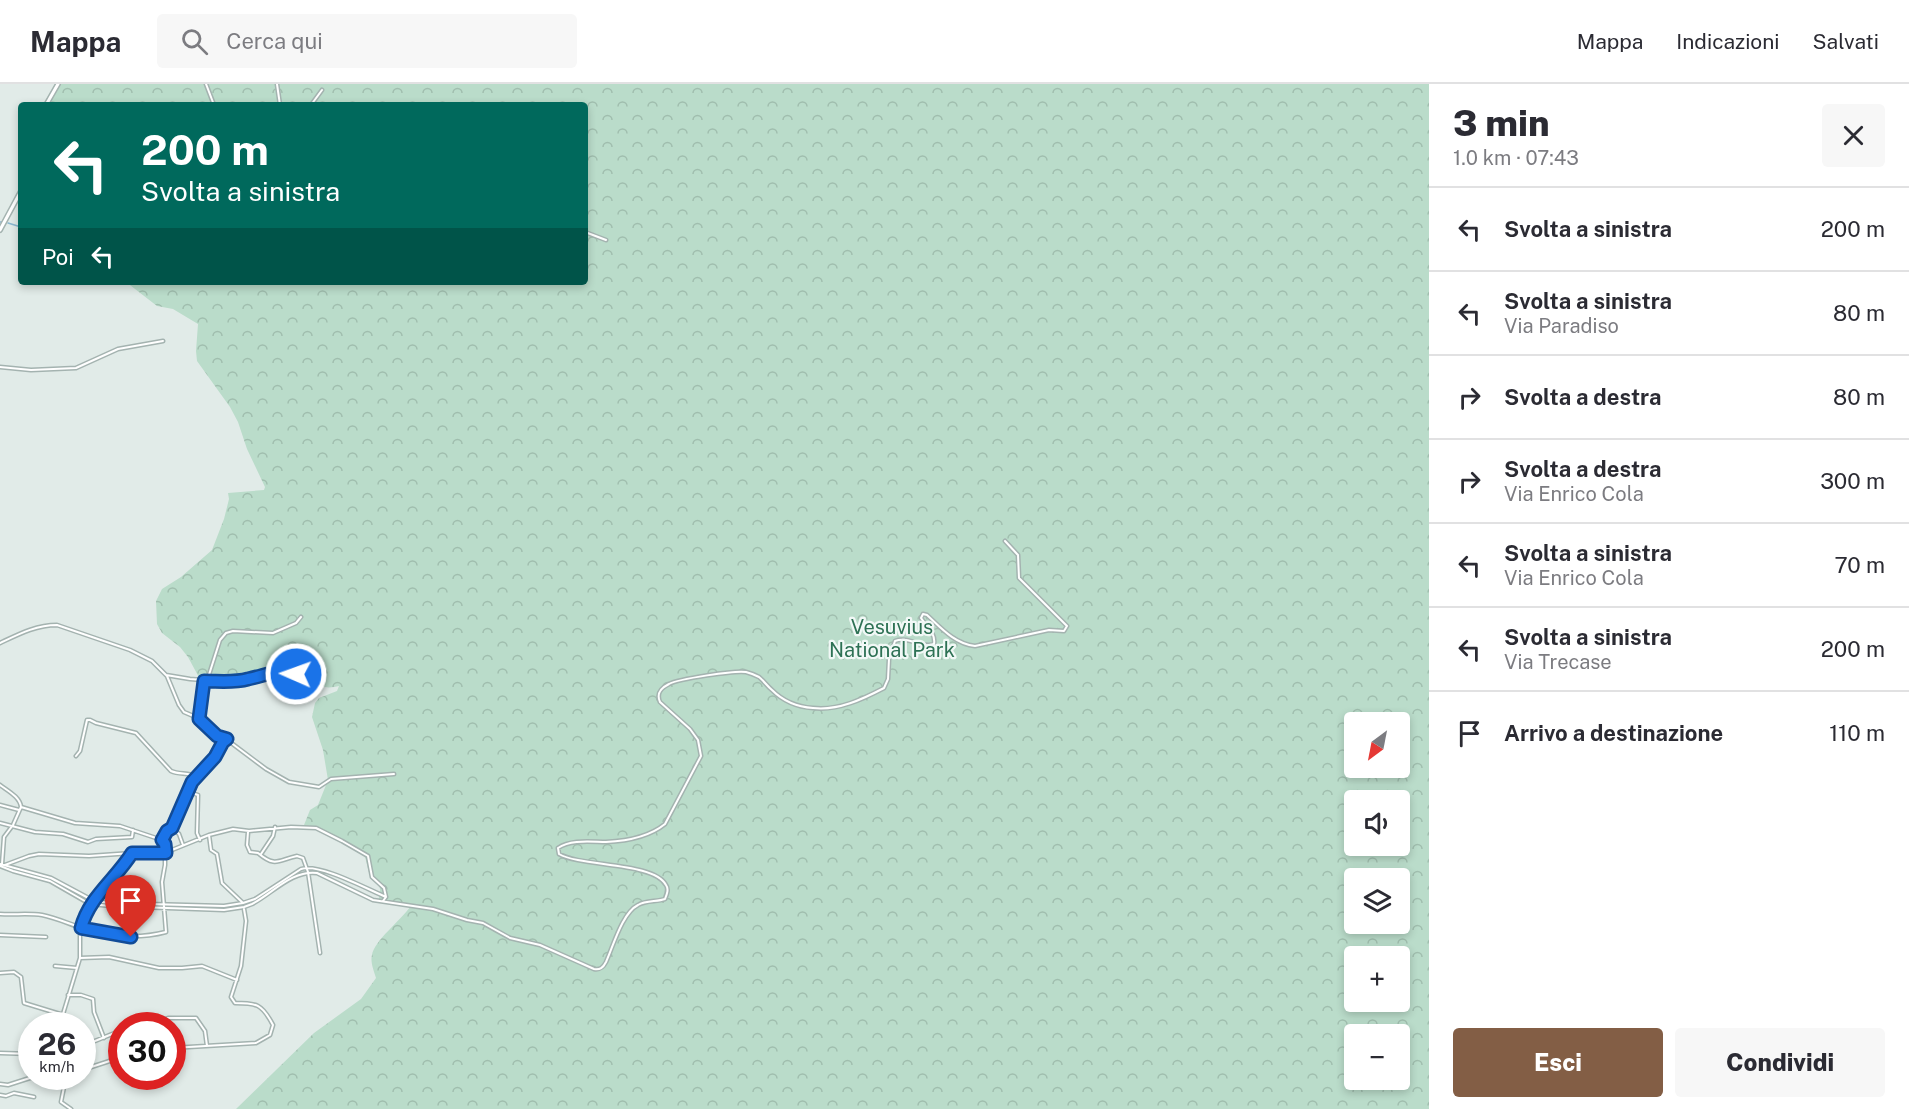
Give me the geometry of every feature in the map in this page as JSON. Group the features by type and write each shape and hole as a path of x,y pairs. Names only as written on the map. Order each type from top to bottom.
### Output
{"street":[{"path":"48,102 58,84"},
{"path":"206,84 213,102"},
{"path":"277,84 280,102"},
{"path":"313,102 322,90"},
{"path":"0,230 18,196"},
{"path":"588,233 606,240"},
{"path":"0,367 32,370 76,368 118,349 163,341"},
{"path":"2,865 13,871 50,881 90,904 224,910 257,902 296,876 308,872 317,873 365,897 433,909 476,921 510,938 540,945 599,970 606,962 620,928 634,907 640,903 665,899 666,884 652,875 633,869 573,860 559,854 558,848 564,844 623,841 656,831 665,824 701,756 698,740 690,729 660,702 659,692 669,683 737,671 758,677 778,696 787,701 814,709 833,708 861,699 884,688 888,679 889,659 895,641 906,640 929,646 934,644 933,634 921,618 923,614 952,638 966,645 975,646 1049,630 1065,631 1067,626 1019,578 1018,555 1005,541"},
{"path":"199,719 206,681 220,640 226,633 233,631 273,633 296,623 301,616"},
{"path":"0,643 26,630 44,625 57,625 130,650 152,661 166,675 178,705 184,711 199,719 217,736 227,739 266,769 289,782 319,787 331,779 394,774"},
{"path":"166,675 206,681 234,681 277,671 307,677"},
{"path":"76,756 80,751 87,720 90,720 136,733 171,771 189,773 196,777"},
{"path":"162,840 167,831 172,828 196,777 227,739"},
{"path":"0,785 20,802 13,825 4,837 2,865"},
{"path":"188,791 198,795 197,833 200,840"},
{"path":"0,805 75,823 108,825 132,830 162,840 166,853 162,882 166,932 131,937 81,928 63,920 42,915 0,914"},
{"path":"0,823 35,831 63,834 88,842 96,839 132,837 132,830"},
{"path":"172,828 179,834 183,846"},
{"path":"2,865 39,854 89,856 166,853 209,835 233,829 249,831 275,828 316,828 369,858 372,877 384,888 386,897 383,901"},
{"path":"261,854 273,836 275,828"},
{"path":"249,831 248,850 253,854 261,854 268,861 276,863 293,856 301,856 308,872 320,953"},
{"path":"186,1047 256,1043 270,1035 273,1025 260,1007 250,1003 232,1001 232,992 242,966 244,907 243,903 222,883 217,854 211,850 209,835"},
{"path":"64,1012 80,958 84,915 90,904 132,853"},
{"path":"2,865 51,878 94,900 111,903 224,906 243,903 255,899 306,867 319,869 386,897"},
{"path":"0,935 46,937"},
{"path":"80,958 109,957 159,968 201,966 238,980"},
{"path":"55,966 77,968"},
{"path":"0,973 14,972 21,977 24,1002 54,1012"},
{"path":"68,995 81,995 93,999 94,1012 104,1038"},
{"path":"186,1018 196,1018 205,1031 207,1046"},
{"path":"96,1040 108,1036"},
{"path":"0,1053 18,1054"},
{"path":"0,1084 9,1085 18,1082"},
{"path":"63,1090 61,1102 71,1109"},
{"path":"0,1095 14,1094 34,1097"}],"green space":[{"name":"Vesuvius National Park","path":"55,84 1429,84 1429,1109 236,1109 314,1033 361,999 376,978 372,966 374,949 410,907 378,902 380,887 370,875 364,855 317,830 302,830 310,810 318,805 328,780 323,750 312,717 315,703 319,698 337,691 339,686 325,687 305,676 282,671 266,672 253,679 232,684 202,683 188,657 180,647 162,633 157,624 156,601 162,589 181,577 212,550 224,519 229,499 228,493 264,490 265,487 230,407 197,361 198,324 173,309 157,306 130,285 588,285 588,102 45,102"}],"waterway":[{"path":"8,223 18,226"}],"route":[{"path":"131,937 81,928 84,915 90,904 132,853 166,853 162,840 167,831 172,828 192,782 215,757 227,739 217,736 199,719 204,681 227,682 249,679 273,671 296,674"}]}
